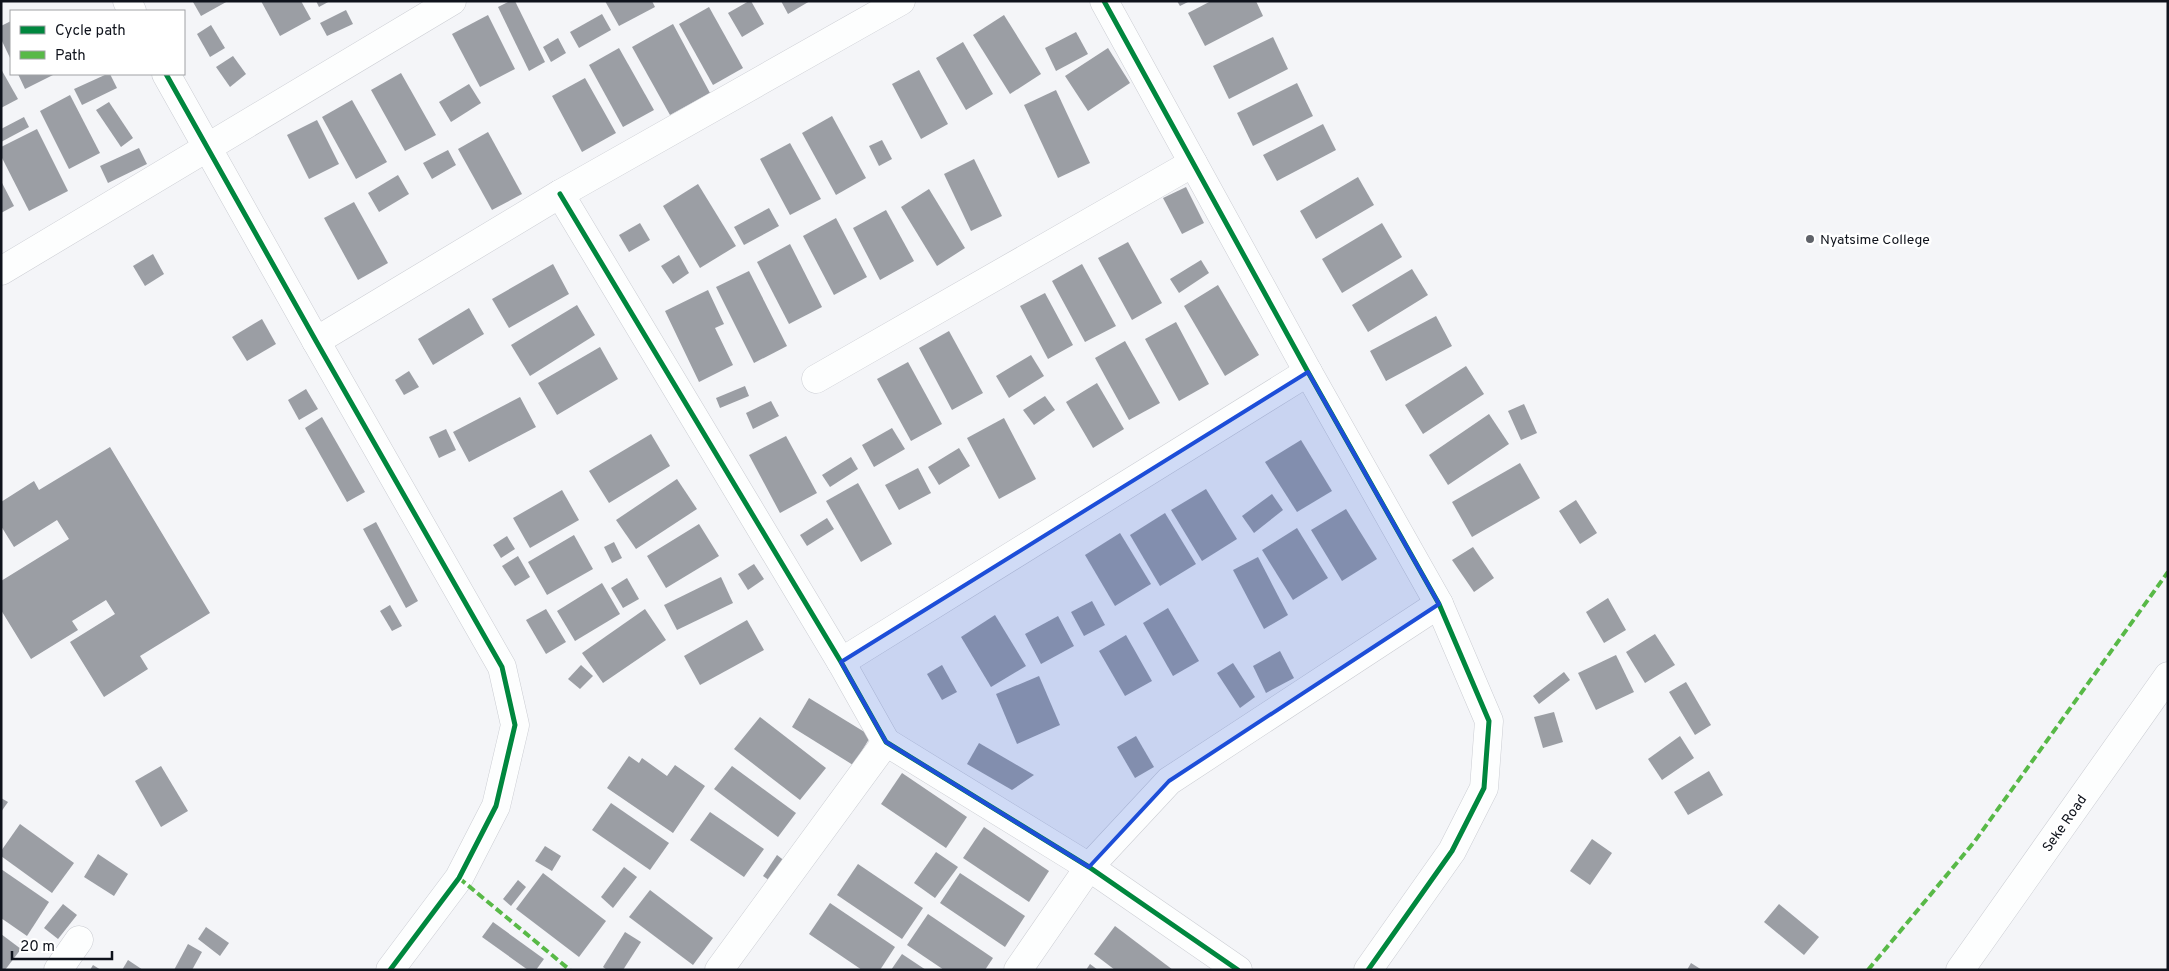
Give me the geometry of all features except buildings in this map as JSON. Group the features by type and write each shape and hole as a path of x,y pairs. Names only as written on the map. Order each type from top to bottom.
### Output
{"street":[{"path":"1,271 452,1"},
{"path":"316,341 560,194 901,1"},
{"path":"1104,1 1308,372 1439,604 1489,722 1484,788 1452,851 1368,970"},
{"path":"167,75 502,667 515,725 496,806 458,878 390,970"},
{"path":"816,378 1193,163"},
{"path":"560,194 841,662 886,742 1089,867 1238,970"},
{"path":"841,662 1308,372"},
{"path":"1018,970 1089,867 1169,781 1439,604"},
{"name":"Seke Road","path":"1960,970 2168,676"},
{"path":"719,970 886,742"},
{"path":"58,970 79,940"}],"highlighted area":[{"path":"1308,372 1439,604 1169,781 1089,867 886,742 841,662"}],"marked path":[{"path":"1868,970 1975,841 2168,572"},
{"path":"459,878 570,970"}],"cycle path":[{"path":"1104,1 1308,372 1439,604 1489,721 1484,788 1452,851 1368,970"},
{"path":"167,75 502,667 515,725 496,806 459,878 390,970"},
{"path":"560,194 841,662 886,742 1089,867 1238,970"}],"place":[{"name":"Nyatsime College","path":"1810,239"}]}
